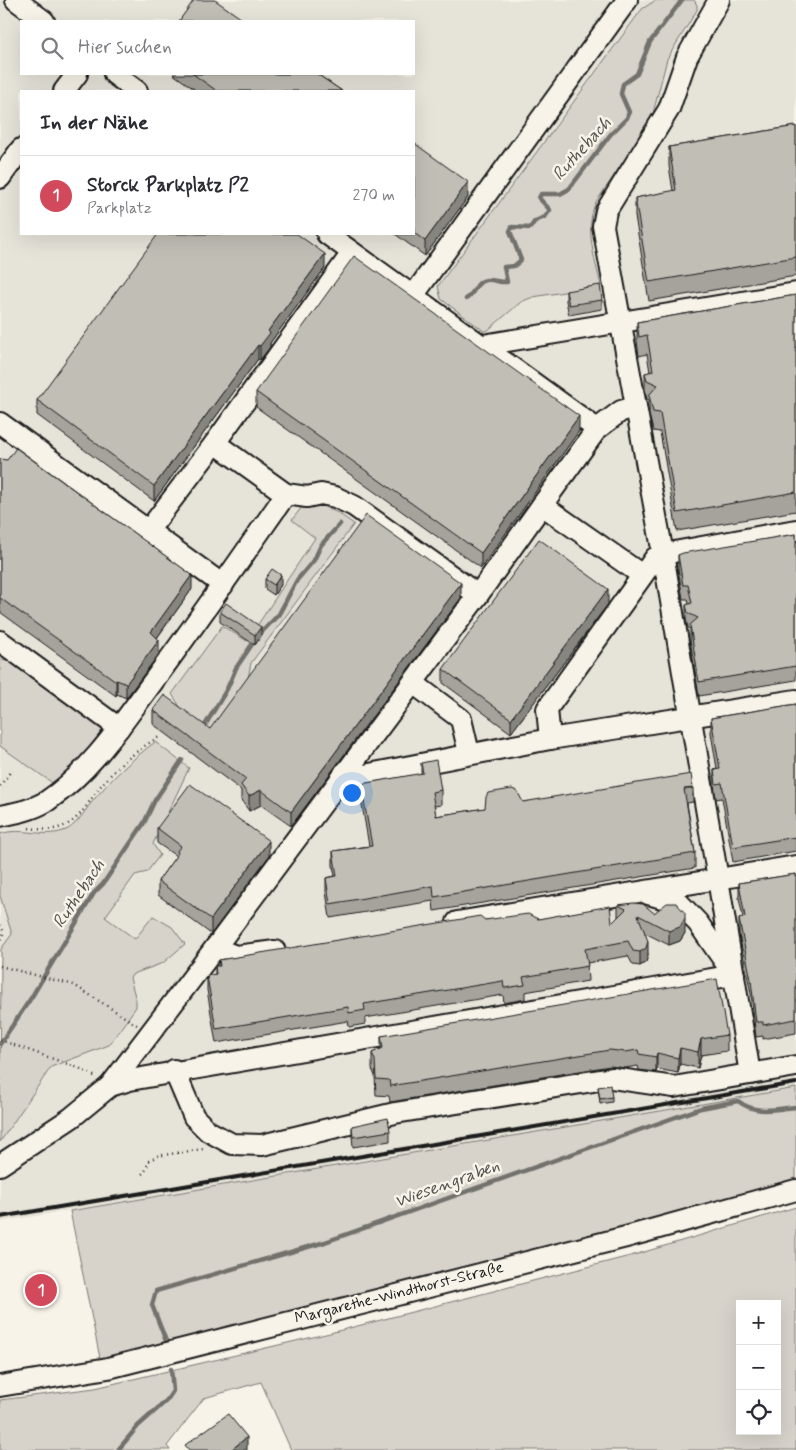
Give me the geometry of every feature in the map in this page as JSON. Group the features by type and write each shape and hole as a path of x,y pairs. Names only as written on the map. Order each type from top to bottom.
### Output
{"street":[{"path":"16,0 43,20"},
{"path":"413,296 627,0"},
{"path":"719,0 686,57 669,109 606,211 603,226 663,554 750,1074"},
{"path":"65,90 76,75"},
{"path":"115,75 136,90"},
{"path":"0,178 20,150"},
{"path":"328,235 597,429"},
{"path":"148,531 215,443 352,253"},
{"path":"483,345 796,293"},
{"path":"0,1165 71,1118 110,1086 216,948 344,773 413,683 597,429 621,411 636,407"},
{"path":"0,423 223,585"},
{"path":"215,443 286,494 307,497 321,494 335,497 354,506 478,595"},
{"path":"0,816 30,810 46,801 83,769 119,728 223,585 286,494"},
{"path":"542,505 642,575"},
{"path":"550,739 547,709 656,558 663,554 796,530"},
{"path":"0,641 119,728"},
{"path":"413,683 461,719 469,753"},
{"path":"344,773 359,776 469,753 796,700"},
{"path":"437,925 796,866"},
{"path":"642,892 679,903 698,923 734,976"},
{"path":"216,948 236,956 291,949"},
{"path":"110,1086 174,1070 734,976"},
{"path":"174,1070 194,1117 208,1131 232,1144 262,1145 394,1113 612,1078 674,1087 796,1066"},
{"name":"Margarethe-Windthorst-Straße","path":"0,1386 108,1368 626,1238 796,1190"}],"path":[{"path":"25,828 45,830 67,824 76,818 106,780 124,762 161,736"},
{"path":"0,786 11,771"},
{"path":"0,926 4,932 0,940"},
{"path":"0,966 52,978 84,990 150,1035"},
{"path":"0,1040 79,1068 110,1086"},
{"path":"142,1174 146,1172 149,1161 158,1156 217,1146 226,1141"}],"shaded area":[{"path":"0,0 796,0 796,1088 0,1222"},
{"path":"656,0 694,0 697,10 667,59 651,121 596,202 591,222 591,233 601,286 533,297 521,302 487,331 484,331 441,299 438,286 642,9"},
{"path":"320,505 338,513 354,524 251,663 247,684 211,730 207,730 182,710 172,694 222,626 247,641 315,538 292,520 301,508"},
{"path":"14,659 105,728 85,754 54,784 0,746 0,660"},
{"path":"155,742 189,768 153,844 160,855 147,872 135,875 105,917 135,939 153,916 172,927 185,944 163,963 133,974 130,978 136,1007 109,1045 51,1067 0,1142 1,949 12,934 0,896 0,834 17,831 51,833 60,832 72,827 113,778"},
{"path":"796,1088 796,1178 625,1228 447,1272 101,1363 70,1211"},
{"path":"796,1207 796,1450 291,1450 261,1382 204,1398 167,1446 170,1450 0,1450 0,1400 95,1388 330,1333 634,1255"}],"building":[{"path":"194,0 215,0 244,20 180,20"},
{"path":"194,75 318,75 341,90 216,90"},
{"path":"796,126 796,257 649,282 635,198 676,190 669,147"},
{"path":"415,144 468,182 425,241 415,234"},
{"path":"157,235 298,235 325,254 268,331 270,333 260,346 258,345 154,486 37,400"},
{"path":"354,256 579,416 481,553 256,392"},
{"path":"600,285 602,300 569,305 566,291"},
{"path":"796,295 796,492 677,513 660,413 653,412 649,395 658,385 647,380 645,373 653,371 647,335 639,337 637,322"},
{"path":"16,448 192,575 151,632 159,640 126,684 116,681 0,598 0,459 7,460"},
{"path":"366,515 461,583 291,812 261,790 249,796 241,785 246,779 153,710 164,695 210,729"},
{"path":"796,534 796,666 699,682 690,625 698,618 688,613 686,605 692,603 688,585 683,585 678,555"},
{"path":"539,539 608,589 511,719 443,669"},
{"path":"272,569 281,575 274,585 265,579"},
{"path":"226,603 261,627 255,635 220,612"},
{"path":"796,704 796,837 733,847 722,783 716,784 714,770 720,769 711,718"},
{"path":"436,760 441,790 432,792 436,816 485,808 488,793 512,789 517,791 523,802 691,774 693,788 684,789 695,853 434,897 433,886 330,904 326,878 337,876 333,851 372,846 361,784 423,773 421,763"},
{"path":"190,784 269,841 211,919 158,881 181,846 157,828"},
{"path":"796,874 796,1019 763,1025 763,1022 756,1022 751,980 739,919 745,917 739,883"},
{"path":"667,903 676,903 685,913 685,918 680,927 669,931 638,915 648,941 646,948 640,952 633,951 628,941 585,949 588,966 523,977 525,985 504,988 503,981 364,1004 365,1010 349,1013 348,1007 216,1029 207,976 216,974 215,966 220,966 219,960 480,916 485,920 528,914 538,919 610,906 612,923 626,909 618,905 643,904 654,913"},
{"path":"717,979 727,1035 701,1039 698,1052 680,1048 678,1058 657,1053 656,1057 639,1054 638,1050 625,1052 610,1050 390,1086 389,1080 376,1079 375,1060 372,1053 383,1048 381,1036"},
{"path":"610,1085 612,1097 600,1099 598,1087"},
{"path":"388,1118 390,1131 353,1137 352,1126"},
{"path":"228,1414 247,1437 231,1450 189,1450 185,1445"}],"waterway":[{"name":"Ruthebach","path":"466,299 483,281 507,282 504,267 514,266 521,260 510,231 512,227 530,228 535,221 545,217 550,210 539,198 541,194 560,194 569,189 610,135 627,118 629,112 621,94 623,84 637,74 650,42 682,0"},
{"name":"Ruthebach","path":"204,727 227,689 236,668 257,637 279,614 297,580 314,560 321,545 340,524"},
{"name":"Ruthebach","path":"0,1044 31,998 94,893 103,884 144,823 155,800 182,760"},
{"name":"Wiesengraben","path":"166,1341 152,1305 156,1291 325,1242 701,1108 738,1101 759,1110 796,1107"},
{"name":"Wiesengraben","path":"118,1450 138,1426 167,1400 173,1391 171,1369"}],"railway":[{"path":"0,1217 796,1083"}],"place":[{"name":"Storck Parkplatz P2","path":"41,1290"}]}
